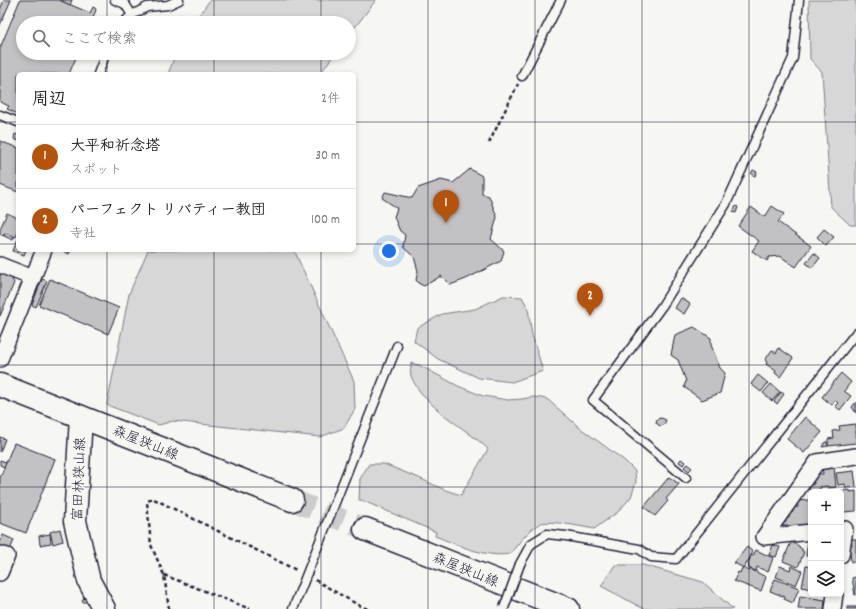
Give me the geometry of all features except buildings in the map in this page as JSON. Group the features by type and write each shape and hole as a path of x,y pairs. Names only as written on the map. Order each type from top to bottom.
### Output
{"main road":[{"name":"森屋狭山線","path":"0,385 292,500"},
{"name":"富田林狭山線","path":"81,417 75,521 89,581 104,609"},
{"name":"森屋狭山線","path":"365,529 568,609"}],"street":[{"path":"0,359 43,252"},
{"path":"0,265 33,278"},
{"path":"808,532 764,537 817,462 856,456"},
{"path":"844,542 847,529"},
{"path":"0,554 7,556 0,574"},
{"path":"833,609 835,597"}],"lane":[{"path":"115,0 125,4 132,15 147,3 168,5 179,0"},
{"path":"522,76 561,0"},
{"path":"686,478 593,400 662,306 726,204 793,58 799,0"},
{"path":"99,72 103,60"},
{"path":"0,115 16,121"},
{"path":"504,608 520,564 531,544 548,534 639,549 651,557 676,559 856,333"},
{"path":"294,609 306,575 397,346"}],"path":[{"path":"489,143 522,76"},
{"path":"169,609 164,575 151,545 147,502 152,498 306,575 360,608 368,609"},
{"path":"164,575 250,609"}],"shaded area":[{"path":"210,0 376,0 356,26 356,16 198,16"},
{"path":"809,0 856,0 856,225 850,225 831,207 822,72 810,59"},
{"path":"173,60 330,60 321,72 169,72"},
{"path":"147,252 295,252 354,381 355,409 344,428 320,437 173,421 159,425 107,405 129,294"},
{"path":"503,296 522,297 528,308 532,335 543,371 512,382 479,378 438,359 414,341 417,328 442,314 475,309"},
{"path":"411,363 419,365 458,386 483,396 508,400 534,397 547,399 580,428 625,461 635,471 636,482 631,497 618,512 594,529 559,523 541,523 520,541 510,554 501,555 472,550 453,543 435,536 436,532 359,500 360,479 369,464 384,464 445,490 461,495 488,449 445,416 425,397 411,376"},
{"path":"615,565 643,565 703,582 733,609 644,609 601,586"}],"tunnel":[{"path":"292,500 365,529"}],"place":[{"name":"大平和祈念塔","path":"446,223"},
{"name":"パーフェクト リバティー教団","path":"590,316"}]}
